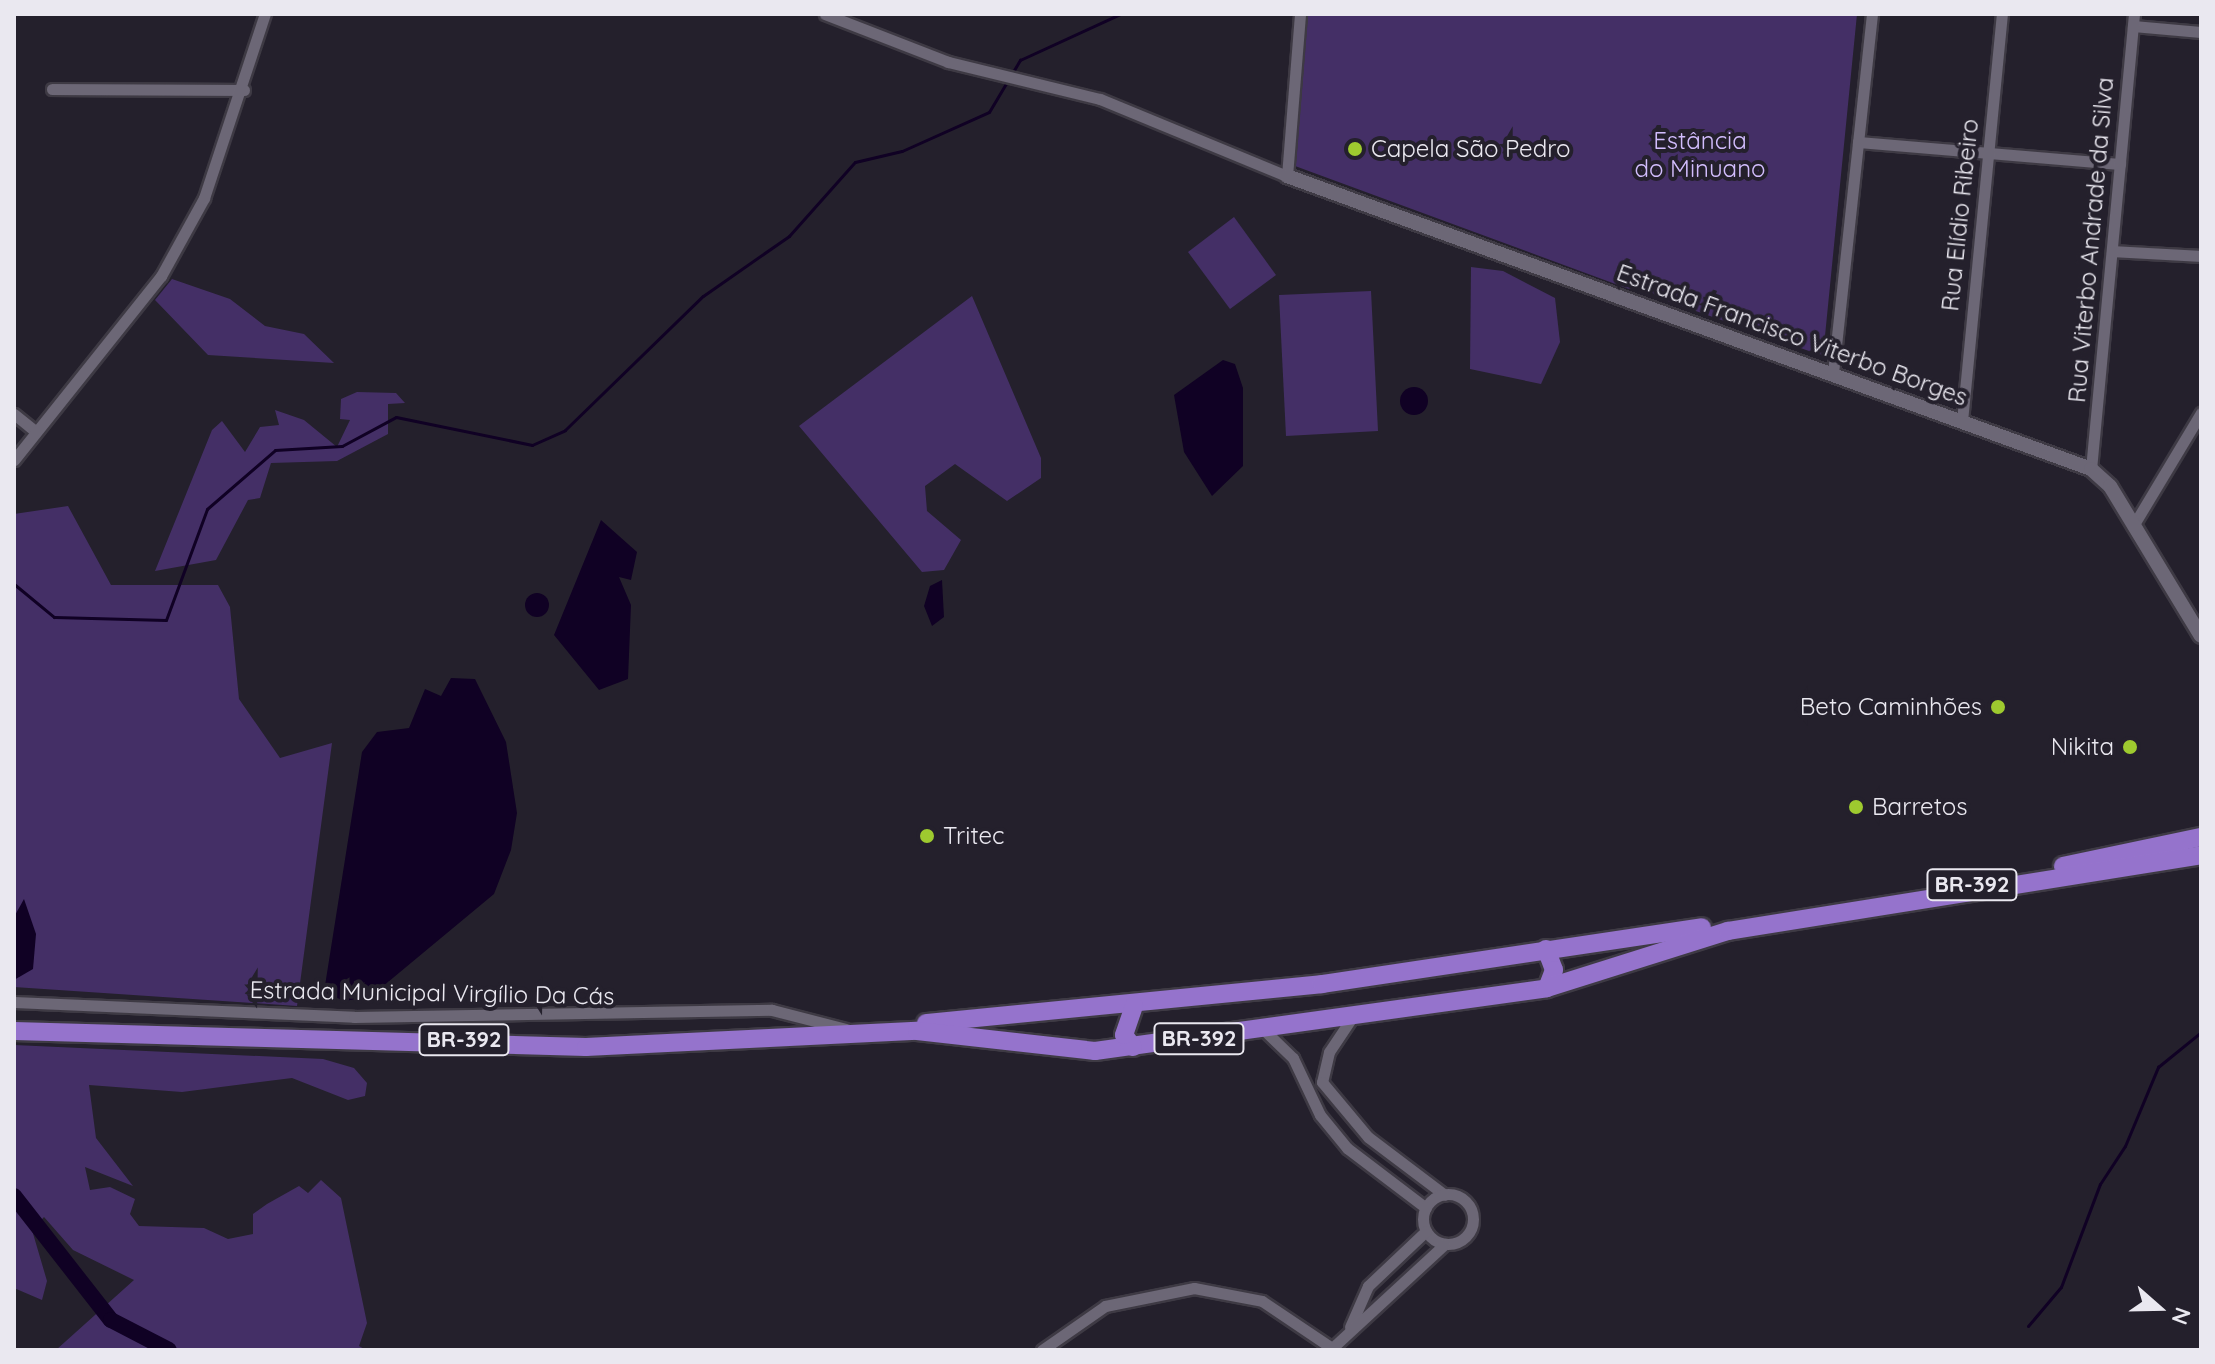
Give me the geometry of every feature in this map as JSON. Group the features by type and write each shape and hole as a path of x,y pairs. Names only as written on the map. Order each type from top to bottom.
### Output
{"highway":[{"name":"BR-392","path":"14,1024 438,1040 670,1039 846,1029 1134,1006 1962,887 2201,837"},
{"name":"BR-392","path":"14,1031 586,1047 917,1031 1064,1049 1133,1047 1265,1031 1547,988 1728,931 2201,855"},
{"path":"1546,949 1554,970 1547,988"},
{"path":"1133,1047 1124,1035 1134,1006"}],"street":[{"path":"14,460 161,276 204,198 244,90 265,14"},
{"path":"825,14 948,62 1100,99 1287,176 1300,14"},
{"path":"1833,373 1872,14"},
{"name":"Rua Elídio Ribeiro","path":"1962,421 2002,14"},
{"path":"2134,20 2201,32"},
{"name":"Rua Viterbo Andrade da Silva","path":"2091,469 2134,20"},
{"path":"52,89 244,90"},
{"path":"1858,142 2120,164"},
{"name":"Estrada Francisco Viterbo Borges","path":"1287,176 2091,469"},
{"path":"2112,251 2201,256"},
{"path":"2133,526 2201,413"},
{"path":"14,414 36,432"},
{"path":"2091,469 2133,526 2201,636"},
{"name":"Estrada Municipal Virgílio Da Cás","path":"14,1002 354,1017 772,1010 846,1029"},
{"path":"1042,1350 1105,1306 1194,1288 1262,1301 1332,1349 1350,1328 1384,1306 1445,1244 1466,1236 1473,1219 1462,1199 1445,1195 1368,1137 1322,1082 1329,1052 1353,1016"},
{"path":"1265,1031 1293,1058 1320,1115 1347,1148 1426,1208"},
{"path":"1426,1208 1445,1195"},
{"path":"1350,1328 1368,1286 1426,1231 1426,1208"},
{"path":"1426,1231 1445,1244"}],"green space":[{"name":"Estância do Minuano","path":"1307,14 1857,14 1823,356 1659,298 1644,286 1629,289 1295,166"},
{"path":"1234,217 1276,275 1230,309 1188,252"},
{"path":"1471,267 1503,271 1555,298 1560,342 1541,384 1470,369"},
{"path":"172,279 230,299 265,326 304,334 334,363 208,355 155,300"},
{"path":"1371,291 1378,431 1286,436 1279,295"},
{"path":"972,296 1041,458 1041,478 1007,501 955,464 925,486 927,511 961,540 944,570 922,572 799,426"},
{"path":"357,392 396,393 405,403 388,404 388,434 337,461 271,463 260,498 248,500 216,560 155,571 212,430 222,421 245,452 260,427 279,425 275,410 304,420 337,447 350,420 340,419 341,399"},
{"path":"68,506 111,585 218,585 230,607 239,699 280,758 332,743 297,1006 14,987 14,514"},
{"path":"14,1045 323,1059 354,1068 367,1083 365,1096 348,1100 292,1078 182,1092 89,1085 96,1138 133,1186 85,1167 90,1190 110,1187 135,1199 130,1214 139,1226 204,1228 228,1239 253,1234 253,1214 299,1186 308,1193 321,1180 341,1198 367,1323 359,1346 366,1350 56,1350 134,1280 73,1250 44,1217 32,1230 47,1281 42,1300 14,1288"}],"shaded area":[{"path":"1223,360 1235,364 1243,388 1243,466 1212,496 1184,452 1174,395"},
{"path":"1414,387 1424,391 1428,401 1424,411 1414,415 1404,411 1400,401 1404,391"},
{"path":"601,520 637,552 631,580 619,577 631,605 628,679 599,690 554,635"},
{"path":"942,580 944,617 932,626 924,606 930,586"},
{"path":"537,593 546,596 549,605 546,614 537,617 528,614 525,605 528,596"},
{"path":"451,678 475,679 506,742 517,813 511,850 494,894 370,997 344,1001 324,992 362,752 377,732 409,728 425,689 441,696"},
{"path":"24,899 36,934 33,969 14,980 14,917"}],"waterway":[{"path":"14,584 54,617 166,620 207,509 275,450 342,446 396,417 532,445 565,430 703,296 789,236 855,162 902,151 989,112 1020,60 1120,14"},
{"path":"2028,1326 2061,1287 2100,1184 2125,1146 2158,1067 2201,1032"},
{"path":"14,1196 111,1320 169,1350"}],"place":[{"name":"Capela São Pedro","path":"1355,149"},
{"name":"Beto Caminhões","path":"1998,707"},
{"name":"Nikita","path":"2130,747"},
{"name":"Barretos","path":"1856,807"},
{"name":"Tritec","path":"927,836"}]}
